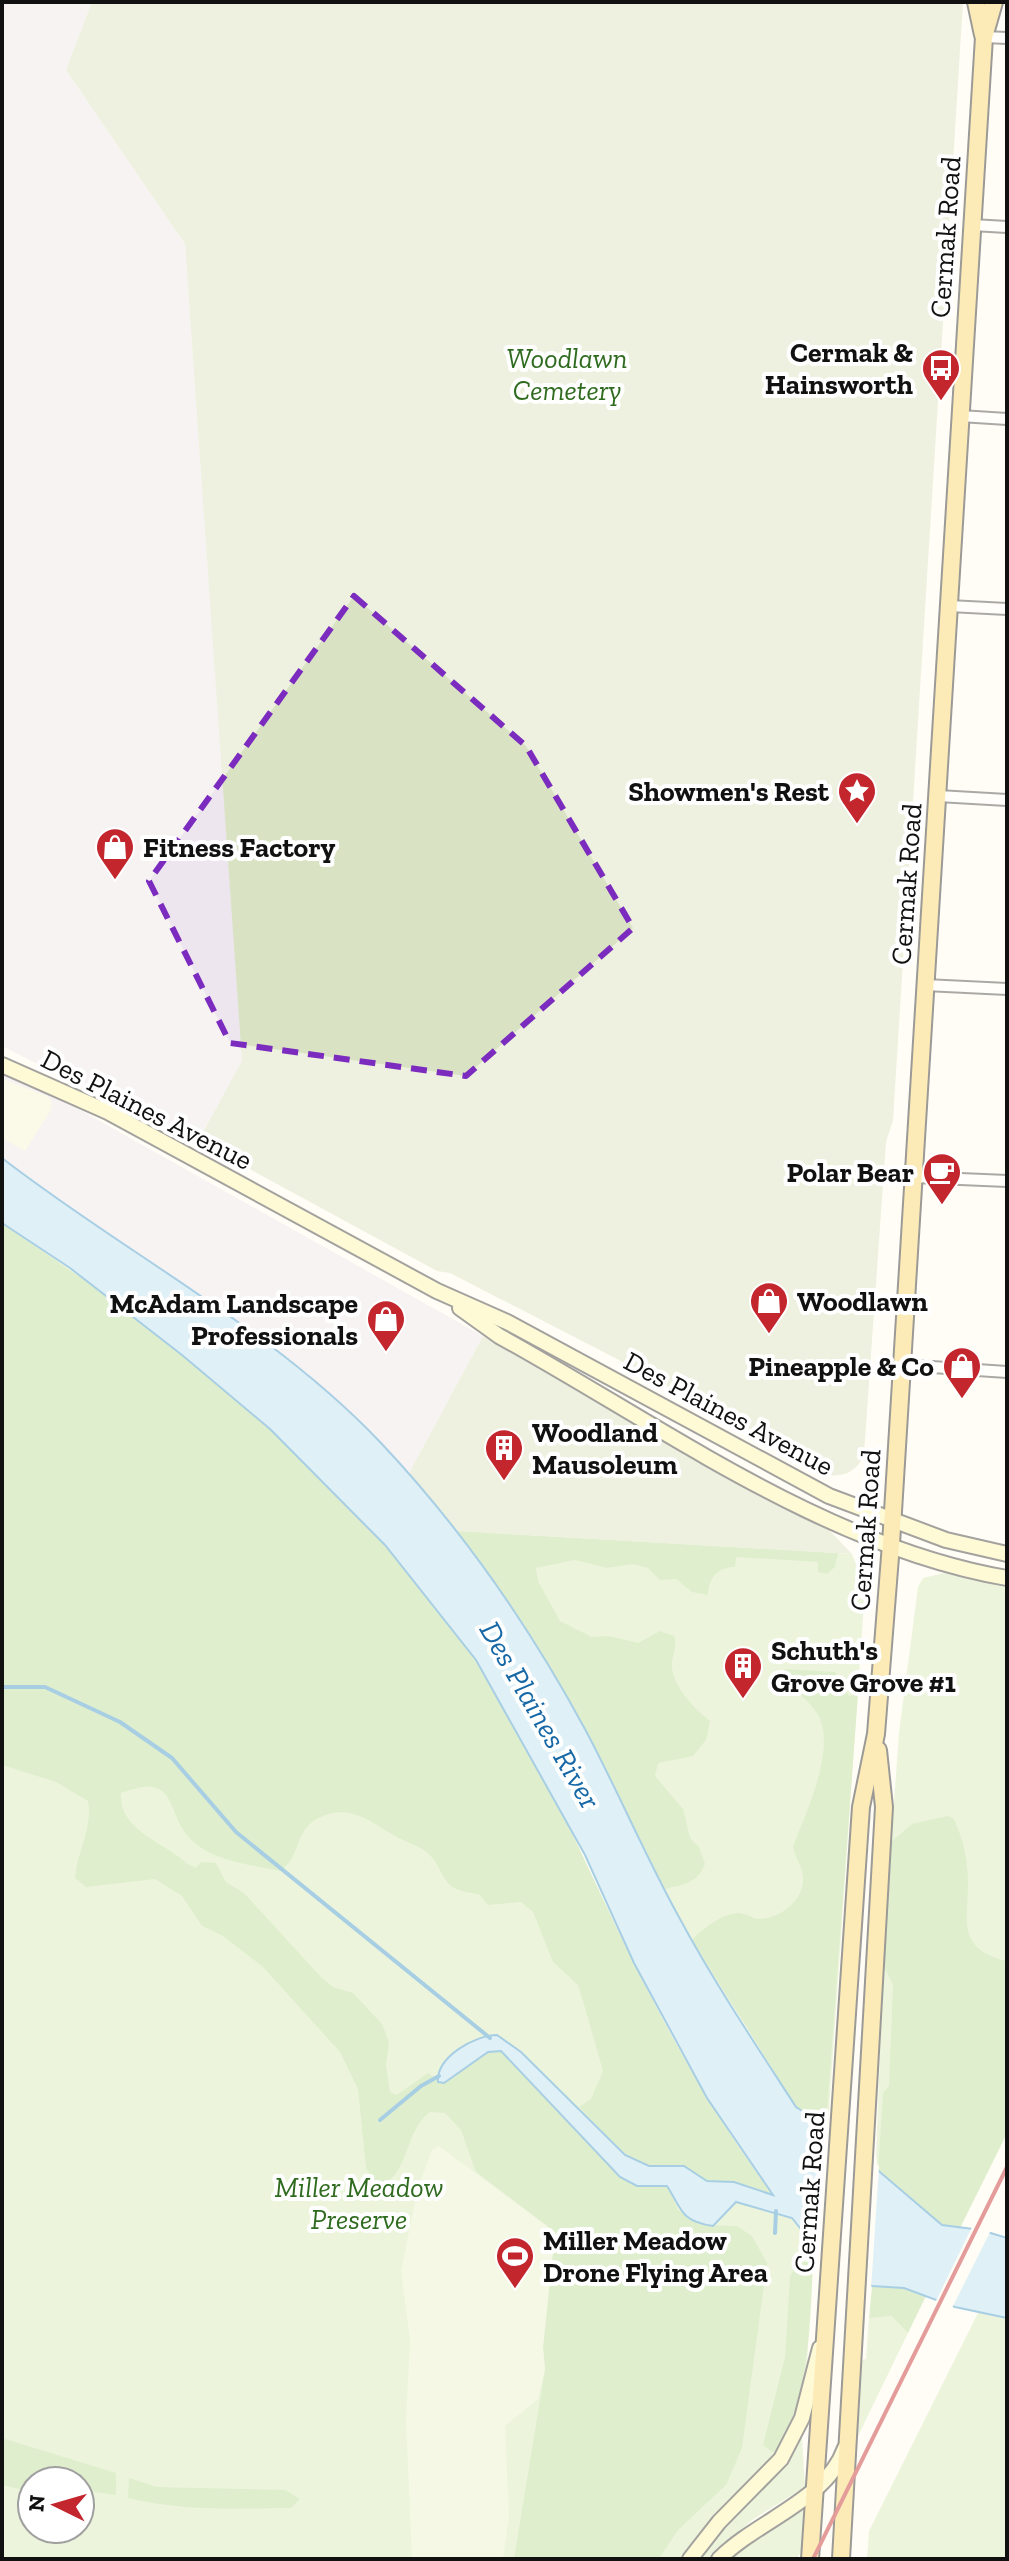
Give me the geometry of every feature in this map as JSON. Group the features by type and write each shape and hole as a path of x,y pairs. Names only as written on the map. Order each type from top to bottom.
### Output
{"main road":[{"name":"Cermak Road","path":"976,2 984,37"},
{"name":"Cermak Road","path":"810,2559 861,1807 876,1734 891,1544 984,37 994,2"},
{"name":"Des Plaines Avenue","path":"2,1065 108,1112 437,1291 507,1322 829,1496 946,1540 1007,1554"},
{"name":"Des Plaines Avenue","path":"437,1291 499,1336 812,1512 941,1563 1007,1578"},
{"name":"Cermak Road","path":"841,2559 884,1807 876,1734"},
{"path":"690,2559 786,2449 802,2418 826,2324"},
{"path":"719,2559 746,2535 831,2477 849,2437"}],"street":[{"path":"984,37 1007,38"},
{"path":"972,225 1007,227"},
{"path":"960,416 1007,419"},
{"path":"949,606 1007,609"},
{"path":"938,796 1007,800"},
{"path":"925,985 1007,989"},
{"path":"914,1177 1007,1181"},
{"path":"902,1365 1007,1372"}],"highlighted area":[{"path":"354,596 526,746 633,928 466,1076 230,1043 149,881"}],"shaded area":[{"path":"2,2 92,2 66,70 185,244 243,1061 195,1145 2,1046"},
{"path":"2,1074 82,1111 483,1336 408,1475 380,1443 307,1373 220,1308 61,1204 2,1158"},
{"path":"2,1079 47,1096 52,1102 51,1110 25,1151 2,1138"}],"green space":[{"name":"Woodlawn Cemetery","path":"92,2 963,2 893,1120 886,1142 864,1453 850,1472 826,1475 617,1359 450,1273 437,1271 198,1141 242,1061 185,244 66,70"},
{"name":"Miller Meadow Preserve","path":"2,1224 182,1355 774,2197 812,2243 807,2370 779,2451 684,2559 2,2559"},
{"path":"2,1224 134,1316 259,1419 318,1475 427,1595 475,1660 521,1733 665,2023 717,2112 774,2197 734,2182 707,2181 684,2166 649,2166 637,2162 625,2155 579,2107 591,2099 603,2071 578,1985 553,1962 533,1912 521,1902 488,1905 479,1894 455,1888 425,1851 353,1814 334,1813 313,1821 302,1835 292,1858 280,1871 236,1862 196,1844 185,1833 163,1791 141,1787 121,1793 127,1817 144,1834 196,1868 201,1862 216,1863 226,1882 244,1893 321,1977 333,1987 353,1993 382,2024 389,2042 386,2065 390,2092 397,2095 428,2073 444,2083 488,2052 501,2051 620,2177 652,2187 667,2185 678,2210 705,2225 737,2226 752,2236 767,2263 742,2448 726,2485 678,2530 659,2559 514,2559 545,2369 543,2347 555,2232 476,2172 461,2130 445,2113 430,2112 422,2119 394,2175 387,2183 375,2182 366,2168 358,2089 340,2052 263,1967 223,1936 202,1926 182,1896 155,1879 86,1887 75,1878 87,1830 88,1801 56,1782 2,1765"},
{"path":"483,1336 829,1530 852,1554 457,1531 408,1475"},
{"path":"457,1531 852,1554 861,1577 864,1603 828,2125 809,2116 712,1976 586,1731 523,1623"},
{"path":"457,1531 838,1553 835,1567 827,1574 818,1572 818,1562 736,1557 735,1567 723,1569 715,1575 708,1595 692,1592 676,1579 660,1580 648,1568 633,1564 607,1568 575,1560 536,1568 538,1581 560,1621 592,1637 609,1636 638,1643 660,1631 674,1636 674,1676 692,1704 710,1721 706,1740 693,1756 658,1763 655,1776 683,1809 690,1838 699,1847 705,1864 694,1879 665,1889 586,1731 523,1623"},
{"path":"944,1573 1007,1587 1007,2133 959,2230 878,2171 876,2156 885,1924 899,1733 918,1587 923,1578"},
{"path":"784,1669 835,1672 849,1696 858,1694 826,2126 796,2107 692,1940 707,1926 727,1915 740,1913 758,1919 775,1916 790,1906 803,1885 793,1847 822,1763 823,1729 811,1705 783,1680"},
{"path":"947,1816 953,1818 962,1840 968,1878 968,1930 972,1940 990,1955 1007,1961 1007,2133 959,2230 942,2225 878,2171 883,2093 889,2086 893,1985 884,1966 891,1842 912,1824"},
{"path":"439,2146 555,2232 543,2347 545,2369 538,2399 505,2426 509,2517 503,2559 412,2559 406,2421 410,2339 401,2272 418,2187 432,2150"},
{"path":"810,2260 813,2262 811,2311 802,2382 789,2428 779,2451 772,2452 763,2445 785,2357 790,2277 796,2265"},
{"path":"872,2286 904,2288 927,2294 908,2333 891,2316 869,2318"},
{"path":"979,2311 1007,2318 1007,2559 867,2559 869,2531"},
{"path":"891,2316 908,2333 858,2436 862,2360 866,2359 869,2318"},
{"path":"802,2436 805,2487 752,2520 711,2559 696,2559 732,2515 780,2470"},
{"path":"2,2438 90,2465 16,2465 16,2488 2,2485"},
{"path":"96,2467 116,2473 116,2495 96,2492"},
{"path":"129,2478 157,2487 285,2490 300,2499 291,2508 169,2505 128,2498"},
{"path":"801,2508 804,2511 802,2549 797,2559 727,2559"}],"water":[{"name":"Des Plaines River","path":"2,1158 293,1363 338,1401 411,1476 467,1544 542,1654 586,1731 693,1943 796,2107 826,2126 942,2225 981,2230 1007,2238 1007,2318 955,2307 904,2288 872,2286 812,2243 792,2218 736,2202 713,2226 694,2221 683,2213 667,2186 637,2186 620,2177 501,2051 488,2052 444,2083 438,2082 443,2064 458,2049 478,2039 497,2035 521,2052 625,2155 649,2166 684,2166 707,2181 734,2182 773,2195 707,2098 634,1963 585,1855 476,1660 385,1545 270,1429 182,1355 70,1268 2,1223"}],"pier":[{"path":"826,2123 879,2166 871,2290 811,2247"},
{"path":"973,2225 992,2228 951,2310 935,2303"}],"waterway":[{"path":"2,1687 45,1687 120,1722 172,1758 236,1832 490,2038"},
{"path":"380,2120 421,2086 439,2076"},
{"path":"775,2233 776,2211"}],"railway":[{"path":"813,2559 1007,2167"}],"place":[{"name":"Cermak & Hainsworth","path":"941,402"},
{"name":"Showmen's Rest","path":"857,825"},
{"name":"Fitness Factory","path":"115,881"},
{"name":"Polar Bear","path":"942,1206"},
{"name":"Woodlawn","path":"769,1335"},
{"name":"McAdam Landscape Professionals","path":"386,1353"},
{"name":"Pineapple & Co","path":"962,1400"},
{"name":"Woodland Mausoleum","path":"504,1482"},
{"name":"Schuth's Grove Grove #1","path":"743,1700"},
{"name":"Miller Meadow Drone Flying Area","path":"515,2290"}]}
